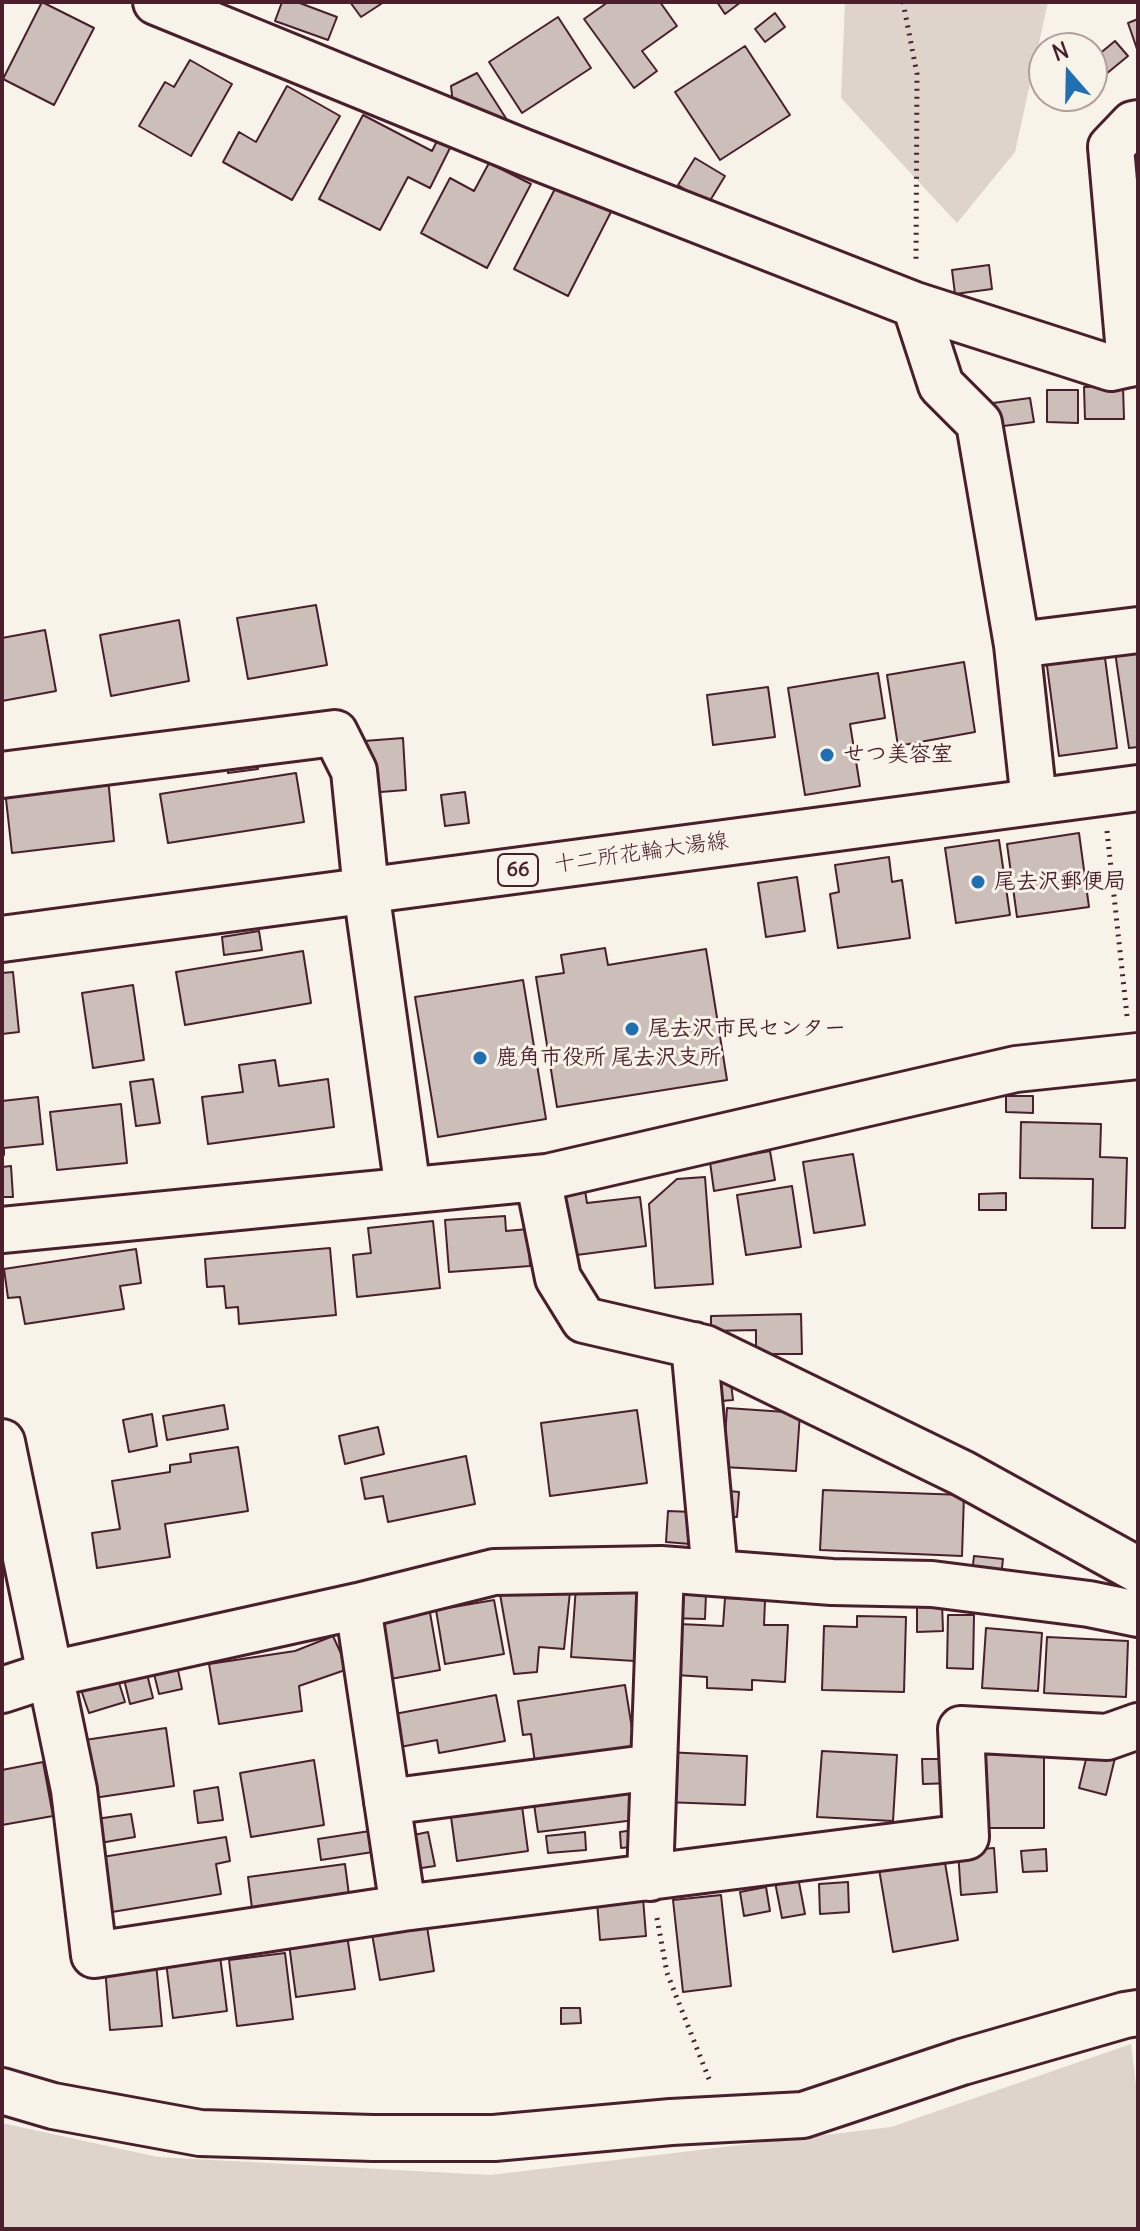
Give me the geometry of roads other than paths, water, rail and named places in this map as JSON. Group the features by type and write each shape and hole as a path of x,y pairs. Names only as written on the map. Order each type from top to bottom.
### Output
{"street":[{"path":"156,2 521,151 915,305 1111,368 1134,363 1111,147 1133,124 1138,123"},
{"path":"915,305 941,385 979,423 1017,645 1034,801"},
{"path":"1017,645 1138,630"},
{"path":"2,775 335,733 354,771 366,890 408,1190"},
{"name":"十二所花輪大湯線","path":"2,939 1120,790"},
{"path":"2,1230 538,1178 1016,1069 1135,1056"},
{"path":"538,1178 558,1278 584,1320 705,1348 962,1473 1138,1570"},
{"path":"694,1345 715,1573"},
{"path":"2,1442 74,1790 94,1955 403,1908 966,1837 961,1729 1107,1737 1138,1726"},
{"path":"650,1878 661,1569"},
{"path":"2,1690 51,1674 358,1606 494,1572 661,1569 832,1582 932,1584 1089,1604 1138,1614"},
{"path":"358,1606 403,1908"},
{"path":"387,1802 654,1767"},
{"path":"2,2091 53,2106 200,2133 494,2138 803,2115 962,2062 1138,2013"}],"place":[{"name":"せつ美容室","path":"827,755"},
{"name":"尾去沢郵便局","path":"978,882"},
{"name":"尾去沢市民センター","path":"632,1029"},
{"name":"鹿角市役所 尾去沢支所","path":"480,1058"}]}
